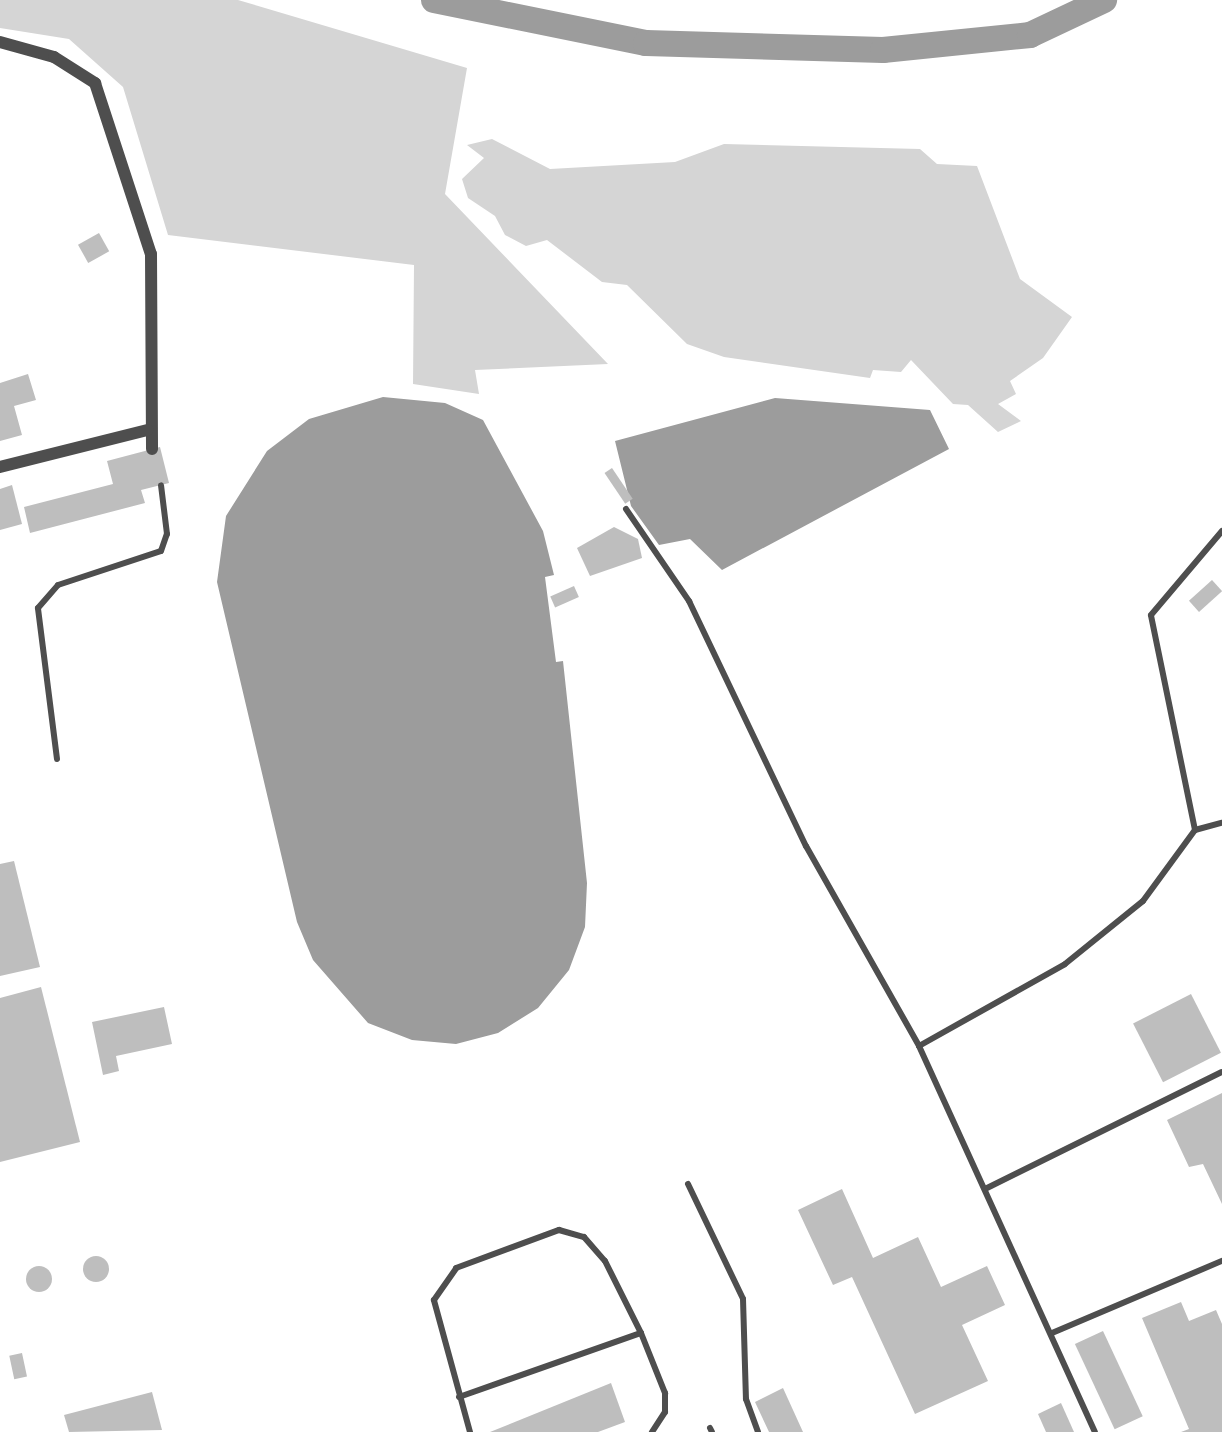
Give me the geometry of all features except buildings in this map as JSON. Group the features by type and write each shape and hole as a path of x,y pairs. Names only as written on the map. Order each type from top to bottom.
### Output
{"street":[{"path":"0,42 54,57 95,83 151,254 147,430 152,449"},
{"path":"0,467 147,430"}],"lane":[{"path":"57,759 38,608 58,585 161,551 167,534 161,485"},
{"path":"626,509 689,601 806,846 919,1046 1095,1432"},
{"path":"1195,830 1151,615 1222,531"},
{"path":"919,1046 1065,964 1143,901 1195,830 1222,823"},
{"path":"985,1189 1222,1072"},
{"path":"688,1184 743,1299 746,1399 758,1432"},
{"path":"470,1432 434,1300 456,1268 559,1230 584,1237 605,1261 641,1333 665,1393 665,1412 652,1432"},
{"path":"1052,1333 1222,1261"},
{"path":"459,1397 641,1333"}],"shaded area":[{"path":"0,0 238,0 467,68 445,194 608,364 475,370 479,394 413,384 414,265 168,235 123,87 69,39 0,28"},
{"path":"492,139 550,169 675,162 724,144 920,149 937,164 977,166 1020,279 1072,317 1043,358 1010,381 1016,394 998,404 1021,421 998,432 968,405 953,404 911,360 901,372 873,370 870,378 724,357 687,344 627,285 602,282 547,240 526,246 505,235 495,216 468,198 462,179 484,158 467,145"},
{"path":"383,397 445,403 483,420 543,531 554,575 545,577 556,662 563,661 587,883 585,927 569,970 538,1008 498,1033 456,1044 412,1040 368,1023 313,960 297,922 217,582 226,516 267,451 309,419"},
{"path":"775,398 930,410 949,449 722,570 690,539 659,545 631,506 615,441"}],"waterway":[{"path":"434,0 646,43 883,50 1030,35 1104,0"}]}
